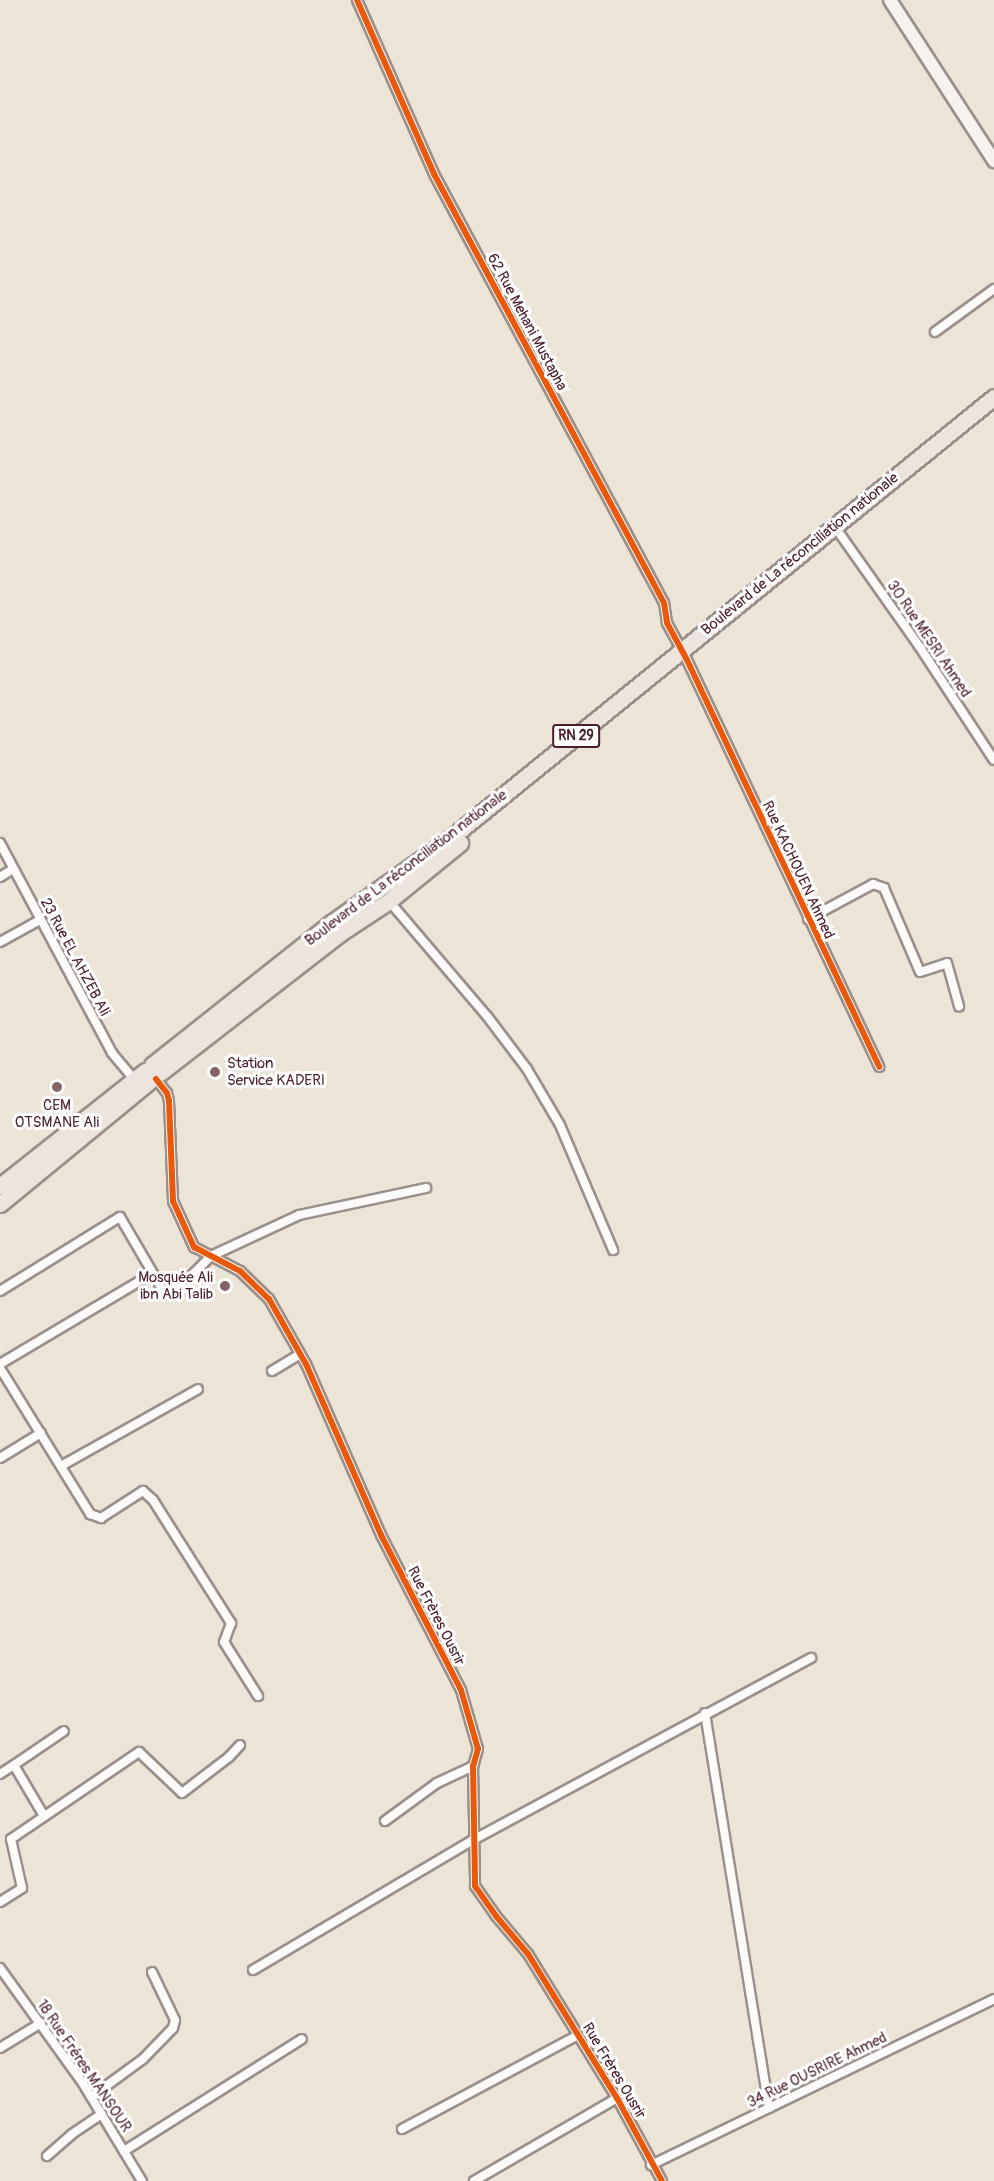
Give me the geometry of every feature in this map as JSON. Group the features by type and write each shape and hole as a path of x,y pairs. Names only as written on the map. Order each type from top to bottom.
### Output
{"highway":[{"name":"Boulevard de La réconciliation nationale","path":"150,1075 331,923 448,840 684,655 994,397"},
{"name":"RN 29","path":"0,1186 339,934 389,901 684,655 840,534 994,408"},
{"name":"RN 29","path":"0,1204 150,1075"}],"street":[{"name":"62 Rue Mehani Mustapha","path":"357,0 434,174 664,603 667,623 684,655"},
{"path":"890,0 994,162"},
{"path":"935,332 994,289"},
{"name":"30 Rue MESRI Ahmed","path":"840,534 919,646 994,760"},
{"name":"Rue KACHOUEN Ahmed","path":"684,655 879,1067"},
{"name":"23 Rue EL AHZEB Ali","path":"0,843 112,1053 150,1075"},
{"path":"0,877 13,869"},
{"path":"808,919 873,884 884,888 920,972 947,963 958,1006"},
{"path":"389,901 487,1016 527,1069 560,1125 614,1250"},
{"path":"0,942 40,920"},
{"name":"Rue Frères Ousrir","path":"150,1075 167,1093 173,1201 194,1247 240,1271 269,1299 300,1354 381,1535 460,1690 478,1749 472,1766 475,1886 496,1916 528,1954 576,2036 616,2098 651,2165 662,2181"},
{"path":"0,1291 120,1217 165,1294 191,1276 211,1256 299,1215 426,1188"},
{"path":"143,1279 0,1366 90,1515 101,1518 143,1491 153,1500 231,1623 224,1642 258,1696"},
{"path":"272,1371 300,1354"},
{"path":"62,1466 198,1389"},
{"path":"0,1458 41,1433"},
{"path":"253,1970 473,1840 705,1713 811,1658"},
{"path":"705,1713 769,2108"},
{"path":"0,1774 64,1731"},
{"path":"0,1902 22,1888 11,1839 139,1752 182,1792 229,1757 240,1744"},
{"path":"14,1765 44,1816"},
{"path":"385,1821 437,1783 472,1766"},
{"name":"18 Rue Fréres MANSOUR","path":"0,1968 91,2097 142,2181"},
{"path":"91,2097 143,2059 173,2028 175,2020 152,1972"},
{"name":"34 Rue OUSRIRE Ahmed","path":"651,2165 994,1999"},
{"path":"0,2048 41,2023"},
{"path":"402,2129 576,2036"},
{"path":"124,2151 302,2039"},
{"path":"474,2181 616,2098"},
{"path":"47,2156 72,2134 102,2114"}],"cycle path":[{"path":"357,0 434,174 664,603 667,623 687,660 879,1067"},
{"path":"156,1079 167,1093 169,1101 173,1201 194,1247 240,1271 269,1299 306,1364 381,1535 461,1690 478,1749 473,1766 475,1886 496,1916 528,1954 617,2098 662,2181"}],"place":[{"name":"Station Service KADERI","path":"215,1072"},
{"name":"CEM OTSMANE Ali","path":"57,1087"},
{"name":"Mosquée Ali ibn Abi Talib","path":"225,1286"}]}
